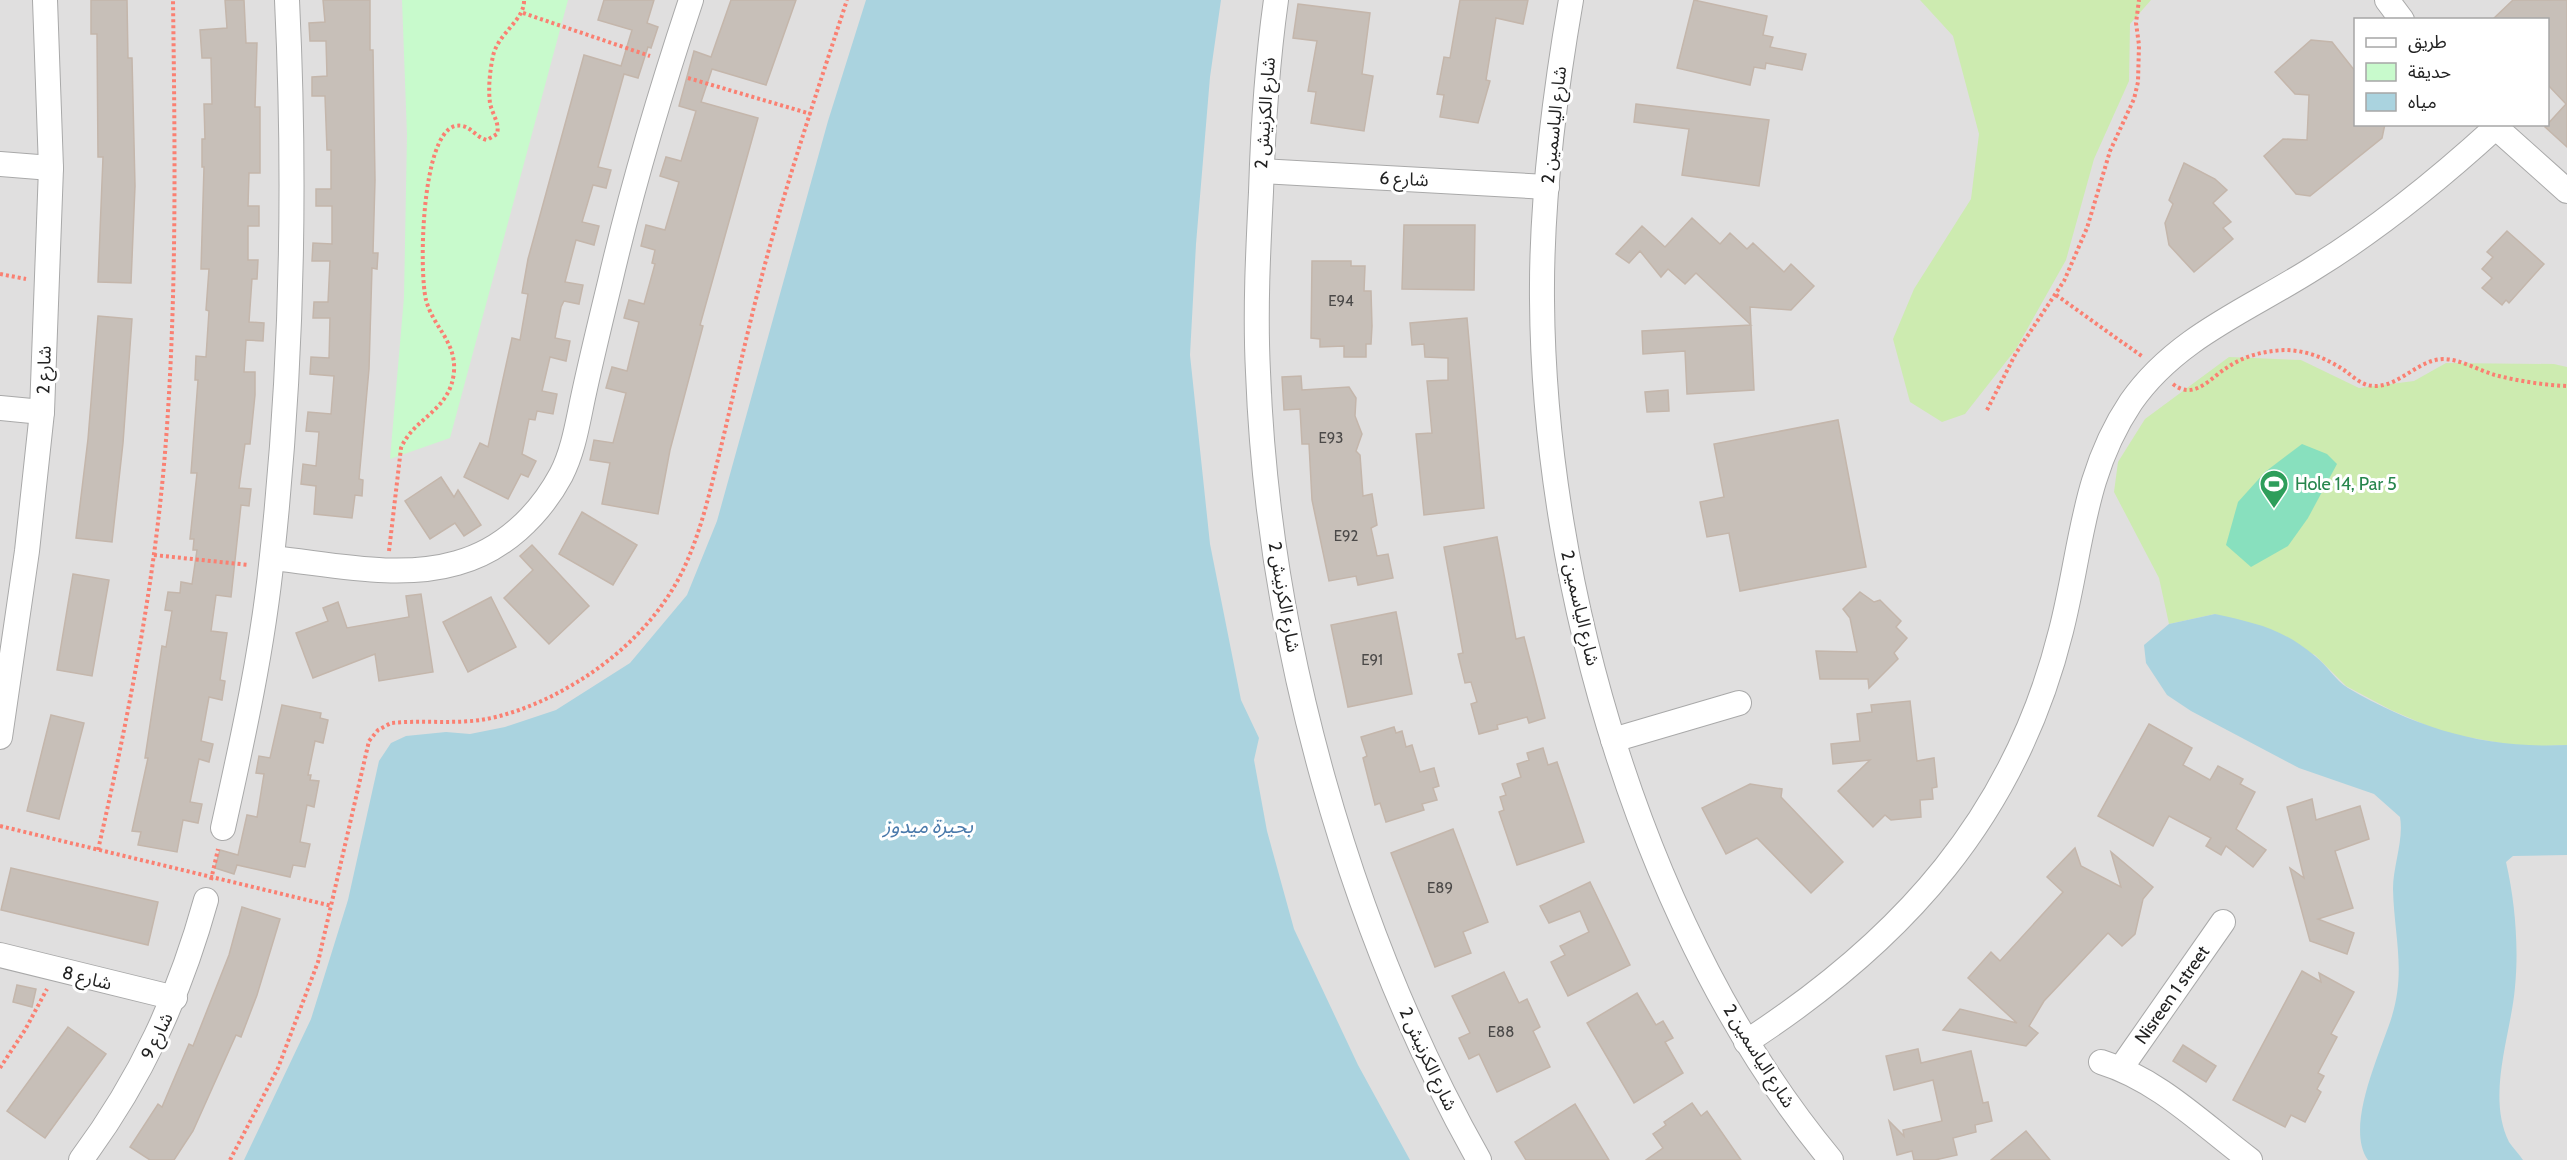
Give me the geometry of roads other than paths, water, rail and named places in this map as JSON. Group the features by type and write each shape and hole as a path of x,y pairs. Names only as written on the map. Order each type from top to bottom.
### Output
{"street":[{"name":"شارع 2","path":"0,737 7,651 27,551 42,412 51,168 45,0"},
{"path":"223,828 247,716 272,558 289,349 292,267 292,105 287,0"},
{"path":"272,558 387,570 423,570 457,563 490,550 519,530 543,504 562,474 574,441 610,279 669,68 691,0"},
{"name":"شارع الكرنيش 2","path":"1276,0 1266,77 1256,299 1262,449 1270,523 1297,670 1335,815 1382,954 1442,1095 1479,1160"},
{"name":"شارع الياسمين 2","path":"1571,0 1558,73 1547,187 1542,299 1547,411 1563,534 1583,633 1613,740 1650,844 1695,945 1746,1042 1807,1131 1831,1160"},
{"path":"2387,0 2400,18"},
{"path":"1746,1042 1831,983 1884,938 1924,897 1959,852 2002,784 2032,722 2055,658 2068,605 2083,516 2096,472 2113,431 2133,399 2157,370 2185,345 2216,324 2315,268 2362,236 2453,166 2493,126 2567,191"},
{"path":"0,164 51,168"},
{"name":"شارع 6","path":"1262,171 1547,187"},
{"path":"0,408 42,412"},
{"path":"1613,740 1739,703"},
{"name":"شارع 9","path":"81,1160 107,1125 144,1063 175,998 209,889"},
{"name":"Nisreen 1 street","path":"2223,922 2111,1065 2157,1087 2250,1160"},
{"name":"شارع 8","path":"0,955 175,998"}],"water":[{"name":"بحيرة ميدوز","path":"866,0 1221,0 1210,77 1196,244 1190,355 1210,544 1241,700 1259,738 1254,760 1267,831 1294,929 1358,1065 1410,1160 244,1160 311,1019 348,900 379,761 391,743 406,736 446,732 470,734 505,727 556,710 630,663 687,595 717,521 828,121"},
{"path":"2215,614 2256,624 2291,639 2319,660 2348,688 2400,715 2481,740 2508,744 2567,745 2567,855 2513,856 2506,862 2514,908 2517,956 2513,1006 2502,1065 2500,1105 2502,1124 2509,1142 2523,1160 2368,1160 2362,1146 2360,1129 2362,1109 2373,1069 2392,1016 2398,983 2393,889 2401,835 2400,817 2374,794 2299,768 2191,711 2167,695 2146,663 2144,645 2169,624"}],"place":[{"name":"Hole 14, Par 5","path":"2274,510"}]}
